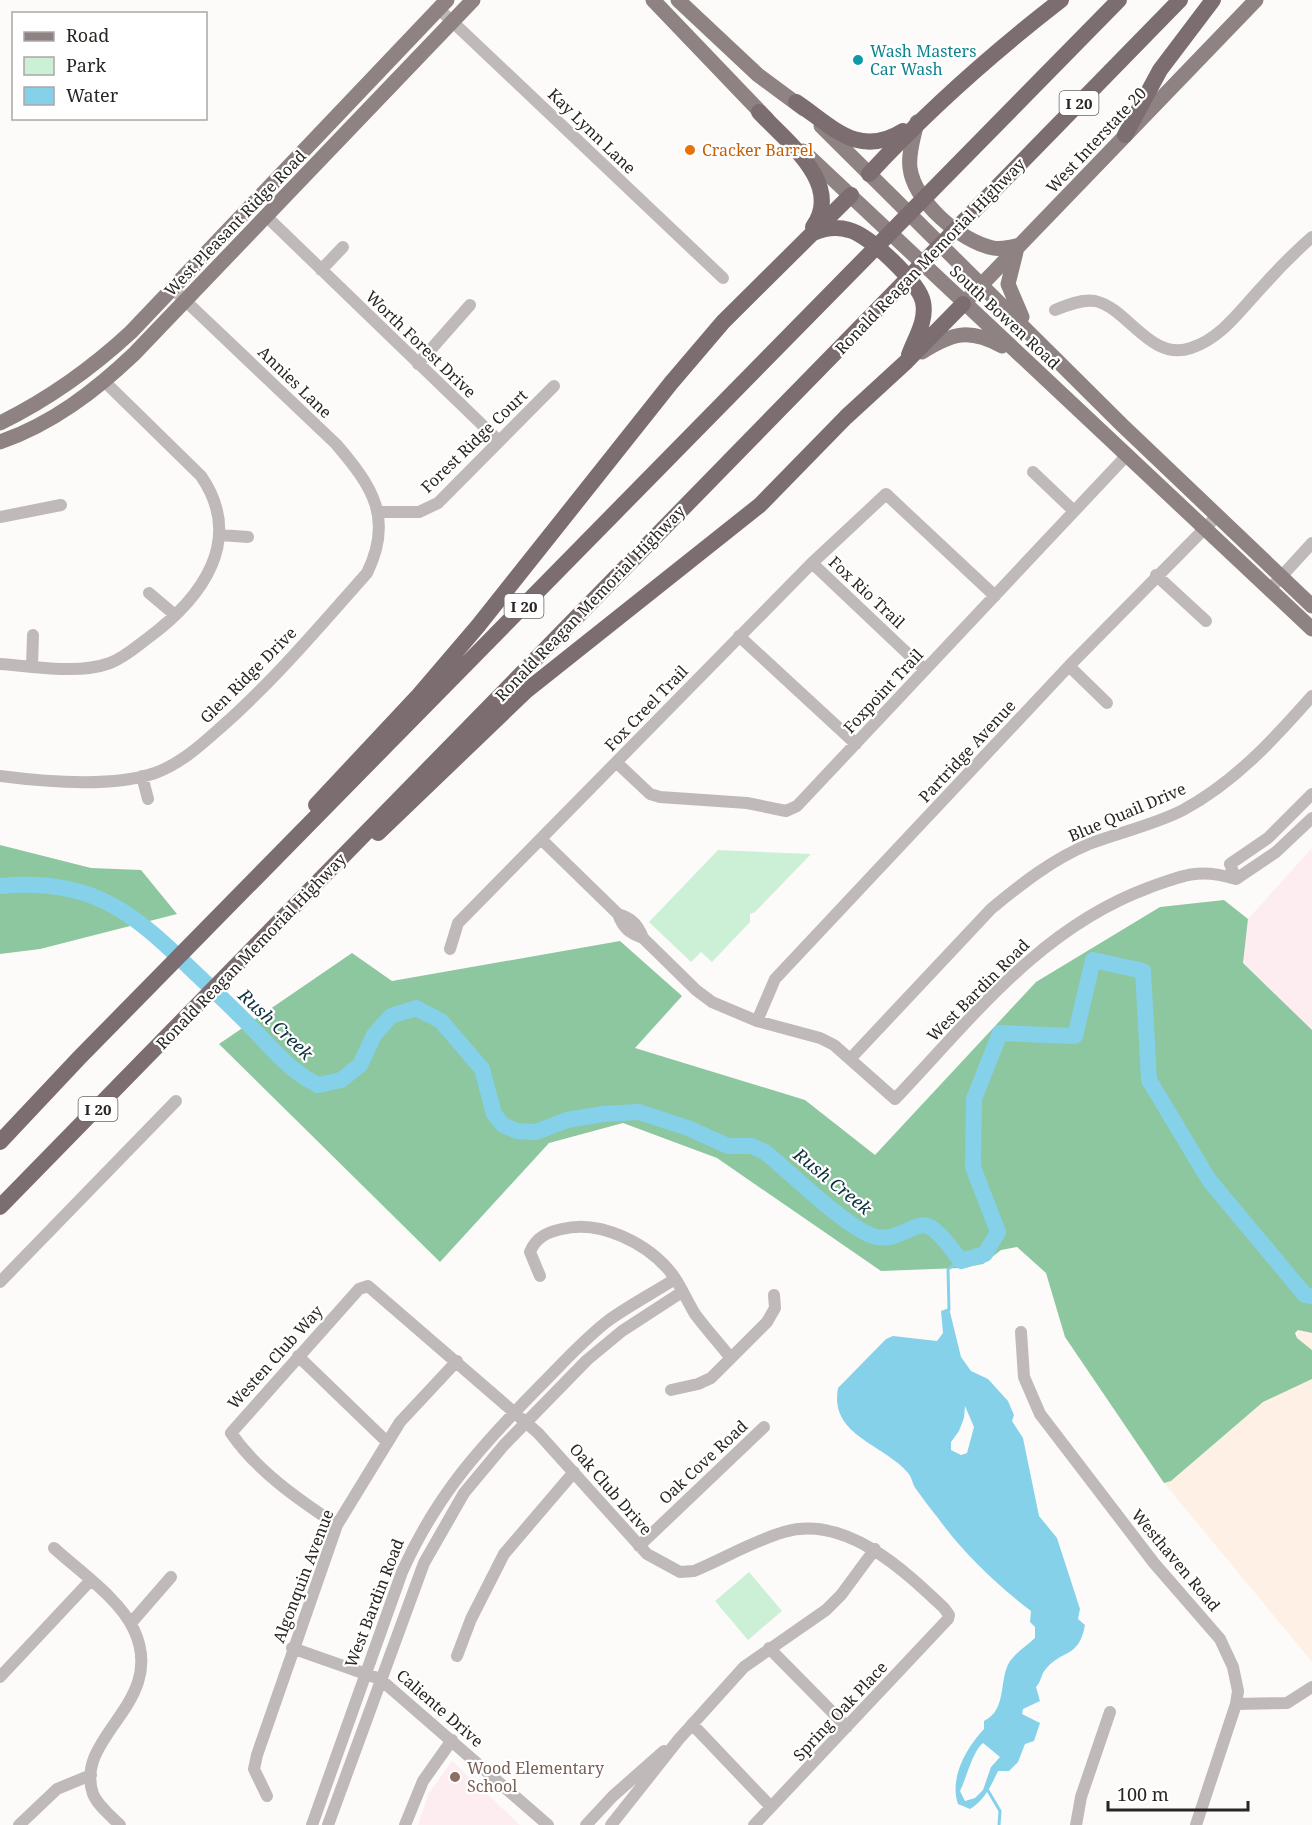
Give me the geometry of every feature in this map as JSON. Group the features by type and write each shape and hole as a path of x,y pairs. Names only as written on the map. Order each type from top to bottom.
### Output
{"highway":[{"path":"869,174 917,122 990,54 1061,0"},
{"name":"I 20","path":"0,1142 154,981 1119,0"},
{"name":"Ronald Reagan Memorial Highway","path":"0,1207 1180,0"},
{"path":"1125,135 1160,70 1213,0"},
{"path":"796,102 840,134 850,139 867,142 885,140 917,122"},
{"path":"759,112 814,173 822,188 819,217 795,249"},
{"path":"240,895 332,786 419,695 478,626 671,383 723,322 851,195"},
{"path":"813,233 835,228 857,233 873,244 920,292 924,314 907,361"},
{"path":"305,897 401,813 525,691 760,505 846,417 907,361 963,304"},
{"path":"0,1128 79,1058"},
{"path":"0,1219 57,1150"}],"main road":[{"name":"West Pleasant Ridge Road","path":"0,442 64,411 105,382 473,0"},
{"name":"South Bowen Road","path":"653,0 759,112 851,195 1015,353 1128,454 1312,629"},
{"name":"South Bowen Road","path":"678,0 758,75 796,102 1029,330 1122,425 1312,606"},
{"name":"West Interstate 20","path":"963,304 1256,0"},
{"name":"West Pleasant Ridge Road","path":"0,423 65,386 95,364 172,288 443,4"},
{"path":"681,28 692,12"},
{"path":"917,122 910,167 915,185 930,207 952,227 980,244 993,248 1019,247 1008,284 1012,298 1029,330"},
{"path":"851,195 869,174"},
{"path":"907,361 943,338 972,334 993,341 1015,353"}],"street":[{"name":"Kay Lynn Lane","path":"443,4 453,21 723,279"},
{"name":"Worth Forest Drive","path":"266,216 499,441"},
{"path":"1055,310 1072,303 1095,301 1111,309 1158,346 1178,350 1190,349 1225,328 1312,237"},
{"path":"321,270 342,247"},
{"name":"Annies Lane","path":"172,288 336,444 369,486 378,512"},
{"path":"418,364 470,305"},
{"path":"0,664 76,668 110,663 136,646 185,607 209,572 220,535 219,511 213,494 201,476 105,382"},
{"name":"Forest Ridge Court","path":"378,512 419,512 438,504 554,386"},
{"name":"Foxpoint Trail","path":"616,762 650,794 747,803 786,811 797,806 1128,454"},
{"path":"1033,472 1074,511"},
{"name":"Fox Creel Trail","path":"450,949 458,923 739,636 886,494 995,596"},
{"path":"0,517 61,505"},
{"name":"Glen Ridge Drive","path":"0,776 60,781 116,781 164,769 193,752 245,706 368,573 380,539 378,512"},
{"name":"Partridge Avenue","path":"757,1021 775,979 1069,666 1156,575 1217,516"},
{"path":"220,535 248,537"},
{"path":"1270,589 1312,543"},
{"name":"Fox Rio Trail","path":"812,563 925,670"},
{"path":"1156,575 1206,621"},
{"path":"149,593 175,615"},
{"path":"32,666 33,635"},
{"path":"739,636 856,744"},
{"path":"1069,666 1107,703"},
{"name":"Blue Quail Drive","path":"851,1058 991,909 1017,887 1056,861 1088,845 1155,822 1210,793 1245,766 1312,696"},
{"path":"142,776 148,799"},
{"path":"1312,794 1268,838 1230,864 1236,879 1276,852 1312,818"},
{"path":"541,839 618,914 629,917 639,927 643,938 707,999 757,1021 820,1038 851,1058"},
{"name":"West Bardin Road","path":"851,1058 895,1100 1034,954 1092,913 1187,873 1214,872 1236,879"},
{"path":"0,1282 176,1101"},
{"path":"540,1276 531,1258 533,1245 550,1232 570,1227 596,1228 638,1245 656,1258 675,1279 705,1326 730,1357"},
{"name":"West Bardin Road","path":"312,1825 402,1572 419,1533 441,1496 471,1458 514,1412 609,1320 675,1279"},
{"name":"Westen Club Way","path":"337,1525 300,1501 253,1458 231,1433 359,1289 364,1286 370,1287"},
{"name":"Oak Club Drive","path":"370,1287 526,1423 574,1472 639,1546 662,1564 680,1572 694,1571 784,1532 814,1528 875,1549 899,1566 944,1608 949,1615 948,1619"},
{"name":"West Bardin Road","path":"328,1825 424,1563 440,1531 464,1493 526,1423 587,1360 648,1312 682,1292"},
{"path":"671,1390 698,1384 711,1378 767,1322 775,1308 774,1295"},
{"name":"Westhaven Road","path":"1021,1332 1024,1377 1040,1414 1154,1563 1220,1639 1233,1667 1238,1691 1236,1704 1196,1825"},
{"path":"298,1356 386,1441"},
{"name":"Algonquin Avenue","path":"267,1796 254,1769 292,1648 337,1525 386,1441 407,1414 457,1361"},
{"name":"Oak Cove Road","path":"639,1546 764,1427"},
{"path":"457,1656 471,1619 504,1554 574,1472"},
{"path":"54,1548 118,1606 131,1623 141,1662 137,1691 101,1744 93,1761 91,1775 93,1792 97,1801 120,1825"},
{"path":"611,1825 679,1739 744,1667 826,1610 875,1549"},
{"path":"131,1623 171,1577"},
{"path":"0,1677 90,1581"},
{"name":"Spring Oak Place","path":"754,1825 948,1619"},
{"name":"Caliente Drive","path":"292,1648 380,1679 453,1740 548,1825"},
{"path":"769,1648 847,1727"},
{"path":"1236,1704 1287,1703 1312,1687"},
{"path":"1076,1825 1081,1797 1110,1712"},
{"path":"692,1724 771,1807"},
{"path":"586,1825 613,1796 679,1739"},
{"path":"405,1825 423,1781 453,1740"},
{"path":"19,1825 57,1789 91,1775"}],"shaded area":[{"path":"1312,848 1312,1030 1243,963 1248,919"},
{"path":"1298,1330 1312,1333 1312,1350 1297,1338"},
{"path":"1312,1379 1312,1662 1164,1483 1171,1481 1263,1402"},
{"name":"Wood Elementary School","path":"452,1761 520,1825 418,1825 429,1793"}],"green space":[{"path":"0,845 91,868 141,870 177,914 40,949 0,954"},
{"path":"718,850 811,854 755,912 750,914 750,922 712,962 701,952 691,962 649,922"},
{"path":"1224,900 1248,919 1243,963 1312,1030 1312,1333 1298,1330 1295,1333 1297,1338 1312,1350 1312,1379 1263,1402 1171,1481 1164,1483 1065,1337 1046,1273 1017,1247 1001,1250 983,1264 960,1268 881,1271 717,1158 623,1123 549,1143 440,1262 219,1044 352,953 392,981 620,941 682,996 635,1048 805,1100 875,1155 1036,982 1160,907"},
{"path":"749,1572 782,1611 748,1640 715,1601"}],"water":[{"path":"949,1308 961,1357 971,1371 988,1379 1008,1401 1014,1415 1012,1421 1023,1438 1039,1516 1057,1538 1080,1609 1078,1619 1085,1625 1082,1636 1074,1649 1051,1663 1044,1672 1036,1687 1040,1701 1023,1709 1022,1714 1040,1723 1034,1741 1025,1744 1018,1762 1009,1771 998,1771 990,1788 970,1809 958,1804 956,1794 961,1764 965,1754 984,1729 984,1721 992,1716 1000,1702 1004,1677 1010,1661 1035,1638 1035,1627 1030,1622 1031,1611 969,1556 919,1493 908,1473 850,1428 837,1404 838,1388 886,1339 893,1336 937,1341 943,1333 941,1311","holes":["965,1406 974,1427 967,1453 961,1455 951,1450 951,1442 959,1431 964,1418","983,1743 1000,1757 991,1767 983,1790 975,1798 965,1801 960,1791 973,1758"]}],"waterway":[{"name":"Rush Creek","path":"0,886 59,887 106,902 127,914 168,947 285,1062 318,1085 341,1080 360,1065 374,1035 391,1016 416,1008 441,1021 482,1069 494,1114 503,1125 517,1131 536,1132 567,1120 603,1114 639,1112 688,1128 728,1146 752,1146 765,1152 831,1209 870,1235 889,1237 918,1226 930,1227 943,1238 961,1261 985,1254 998,1232 973,1167 974,1099 1000,1033 1075,1036 1093,960 1143,971 1149,1080 1209,1180 1305,1295 1312,1296"},
{"path":"949,1310 948,1269 961,1261"},
{"path":"987,1789 1000,1811 999,1825"}],"place":[{"name":"Wash Masters Car Wash","path":"858,60"},
{"name":"Cracker Barrel","path":"690,150"},
{"name":"Wood Elementary School","path":"455,1777"}]}
